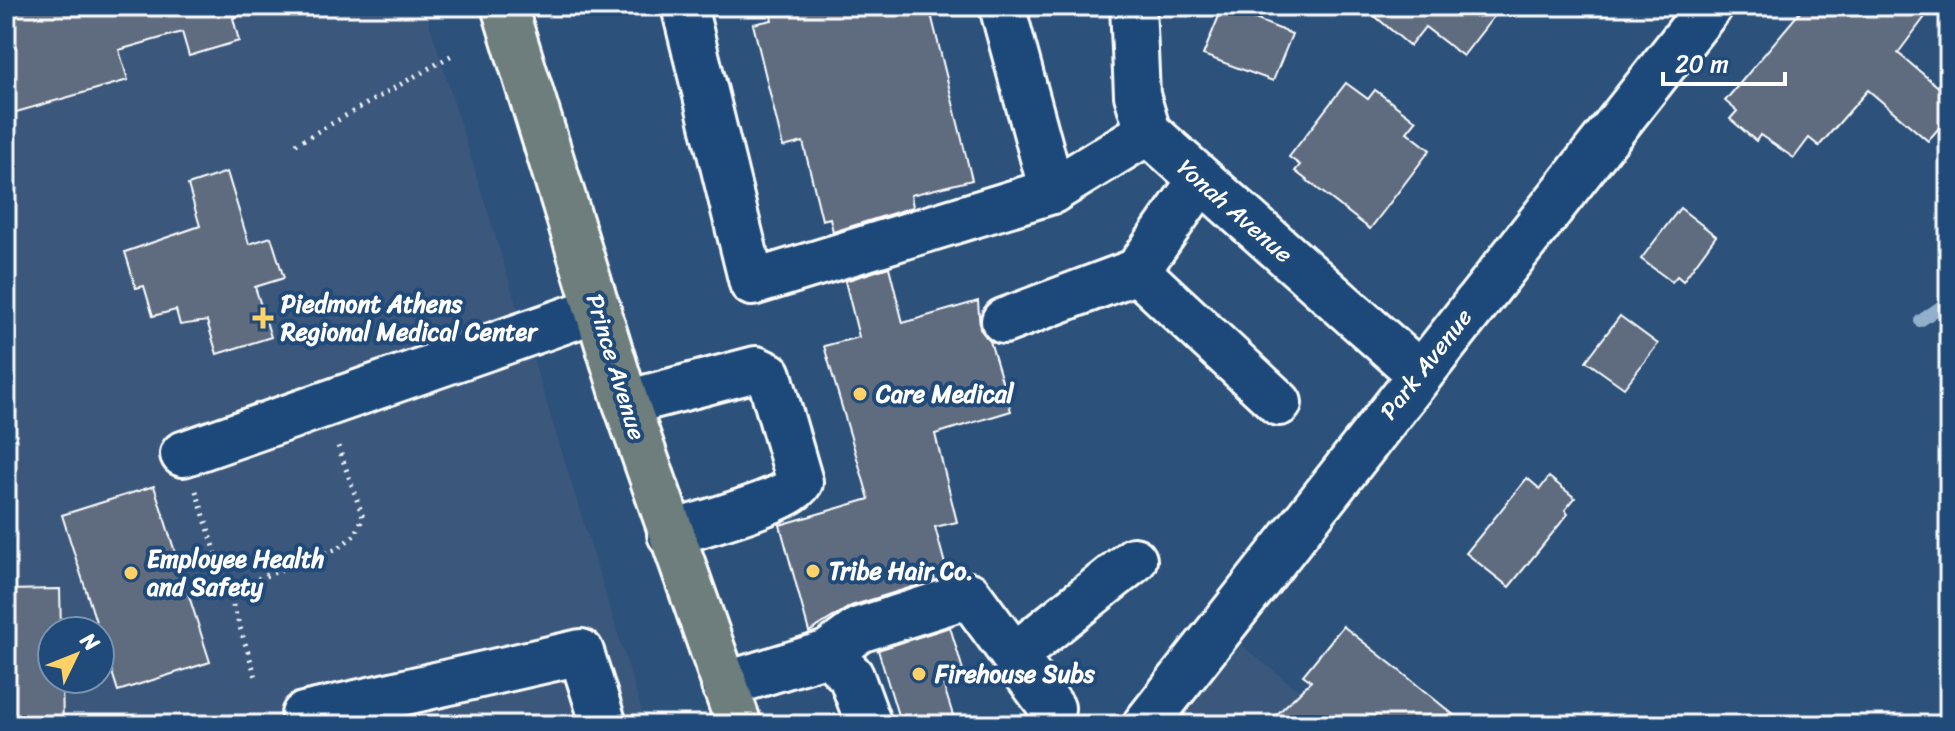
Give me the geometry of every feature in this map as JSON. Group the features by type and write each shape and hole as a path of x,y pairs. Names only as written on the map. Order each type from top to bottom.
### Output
{"main road":[{"name":"Prince Avenue","path":"504,6 626,403 731,705"}],"street":[{"path":"684,6 752,283 1052,191 1148,132 1137,95 1133,6"},
{"path":"1002,6 1052,191"},
{"name":"Park Avenue","path":"1145,725 1710,6"},
{"name":"Yonah Avenue","path":"1148,132 1419,373"},
{"path":"1004,321 1137,271 1200,181"},
{"path":"1137,271 1279,403"},
{"path":"183,454 598,309"},
{"path":"626,403 756,369 769,375 799,475 795,490 670,534"},
{"path":"1014,656 1134,560"},
{"path":"731,705 828,653 859,630 969,595 1014,656 1052,719"},
{"path":"306,725 304,715 581,652 604,725"},
{"path":"828,653 851,676 869,725"}],"path":[{"path":"296,144 454,54"},
{"path":"183,454 256,677"},
{"path":"228,590 337,549 356,534 363,517 350,477"}],"shaded area":[{"name":"Piedmont Athens Regional Medical Center","path":"6,6 424,6 646,725 6,725"},
{"path":"1241,645 1342,725 1176,725"}],"building":[{"path":"6,6 239,6 241,15 233,18 239,41 189,56 182,32 119,50 128,80 6,115"},
{"path":"768,6 929,6 972,180 911,195 913,207 833,232 830,218 822,220 803,142 783,147 753,24 772,20"},
{"path":"1223,6 1292,34 1273,81 1203,55"},
{"path":"1363,6 1502,6 1463,56 1425,27 1410,46"},
{"path":"1805,6 1933,6 1898,53 1949,96 1949,116 1928,141 1868,90 1819,146 1809,138 1794,158 1760,135 1756,141 1730,119 1737,111 1725,101"},
{"path":"1346,83 1368,99 1375,90 1416,121 1407,132 1430,150 1370,229 1295,171 1300,165 1289,157"},
{"path":"227,172 249,244 271,237 284,278 255,287 271,337 217,354 207,321 180,325 176,310 153,316 144,286 136,288 125,252 200,226 188,185"},
{"path":"1680,208 1716,236 1683,281 1677,276 1672,282 1641,259"},
{"path":"889,267 903,323 978,301 980,329 990,341 1011,411 935,434 957,522 935,527 946,568 932,571 935,580 851,606 809,632 780,525 869,499 824,346 859,337 845,281"},
{"path":"1620,316 1658,344 1624,388 1586,361"},
{"path":"1549,477 1575,498 1565,510 1568,514 1509,587 1466,553 1527,478 1540,489"},
{"name":"Employee Health and Safety","path":"154,486 210,662 118,691 116,615 94,615 62,515"},
{"path":"60,589 61,615 36,615 36,695 62,695 63,725 6,725 6,590"},
{"path":"1343,626 1466,725 1266,725 1311,681 1303,675"},
{"name":"Firehouse Subs","path":"950,627 963,670 941,677 956,725 901,725 878,650"}],"waterway":[{"path":"1920,321 1949,301"}],"place":[{"name":"Piedmont Athens Regional Medical Center","path":"263,318"},
{"name":"Care Medical","path":"860,394"},
{"name":"Tribe Hair Co.","path":"813,571"},
{"name":"Employee Health and Safety","path":"131,573"},
{"name":"Firehouse Subs","path":"919,674"}]}
